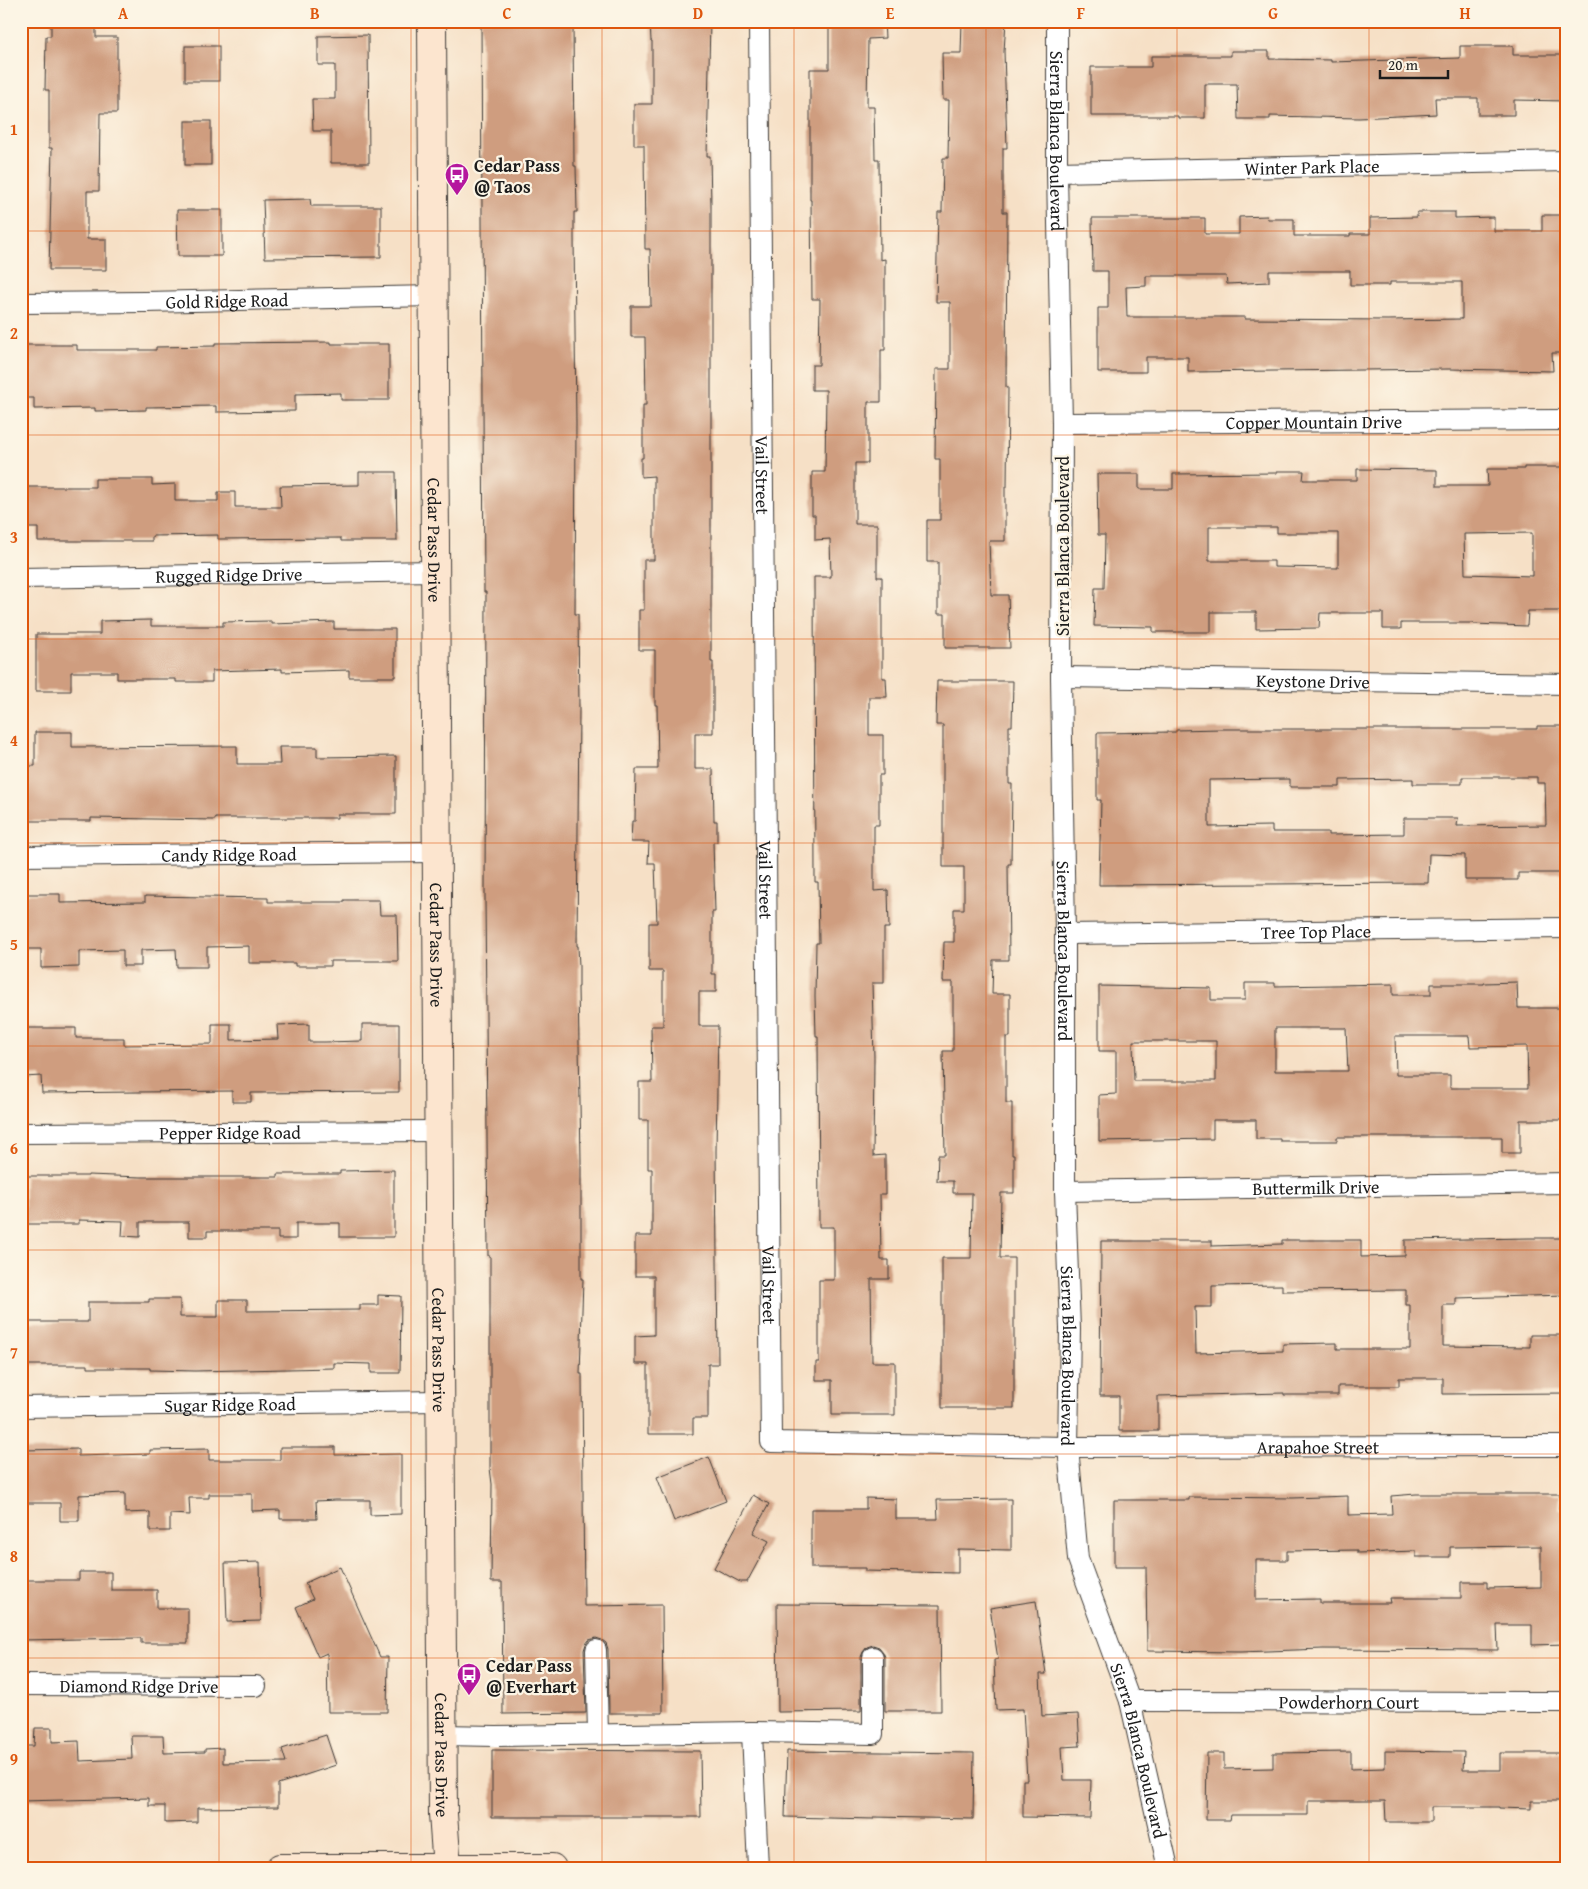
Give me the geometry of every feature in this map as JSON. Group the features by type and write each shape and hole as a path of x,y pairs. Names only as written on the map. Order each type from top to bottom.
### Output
{"street":[{"name":"Cedar Pass Drive","path":"432,21 439,1401 443,1814 447,1867"},
{"name":"Vail Street","path":"760,21 771,1442 1068,1447"},
{"name":"Sierra Blanca Boulevard","path":"1057,21 1057,172 1062,423 1061,677 1065,934 1065,1191 1070,1329 1068,1447 1078,1559 1130,1701 1168,1868"},
{"name":"Winter Park Place","path":"1057,172 1567,161"},
{"name":"Gold Ridge Road","path":"21,303 434,296"},
{"name":"Copper Mountain Drive","path":"1062,423 1567,420"},
{"name":"Rugged Ridge Drive","path":"21,578 435,571"},
{"name":"Keystone Drive","path":"1061,677 1567,684"},
{"name":"Candy Ridge Road","path":"21,856 436,852"},
{"name":"Tree Top Place","path":"1065,934 1567,928"},
{"name":"Pepper Ridge Road","path":"21,1133 439,1131"},
{"name":"Buttermilk Drive","path":"1065,1191 1567,1183"},
{"name":"Sugar Ridge Road","path":"21,1407 439,1401"},
{"name":"Arapahoe Street","path":"1068,1447 1567,1446"},
{"path":"596,1650 598,1734"},
{"path":"442,1735 752,1732 873,1734 872,1657"},
{"name":"Diamond Ridge Drive","path":"21,1685 256,1686"},
{"name":"Powderhorn Court","path":"1130,1701 1567,1702"},
{"path":"752,1732 758,1868"},
{"path":"280,1868 552,1868"}],"building":[{"path":"51,21 96,21 96,37 117,37 117,113 100,113 99,191 87,191 87,239 106,239 106,270 49,270 52,148 49,148 49,90 45,90 46,36 51,36"},
{"path":"481,21 573,21 574,166 576,166 577,212 574,212 575,614 578,614 579,709 577,946 579,966 581,1279 583,1279 580,1374 582,1374 584,1606 662,1605 663,1713 609,1713 608,1649 606,1643 596,1638 589,1640 584,1650 586,1713 503,1714 502,1582 491,1582 492,1484 490,1468 490,1256 488,1256 485,896 486,592 484,592"},
{"path":"650,21 710,21 707,156 710,156 711,205 711,662 713,662 713,733 695,733 695,769 713,769 714,821 717,821 717,842 713,842 715,912 712,912 712,974 716,974 716,992 699,992 699,1026 718,1026 716,1151 718,1364 708,1364 708,1418 693,1418 693,1434 648,1434 648,1364 635,1364 635,1336 654,1335 654,1276 635,1276 635,1236 652,1236 652,1169 648,1169 648,1120 639,1120 639,1082 652,1082 651,1026 663,1026 663,971 649,971 649,923 657,923 655,863 648,863 649,842 631,842 632,821 635,821 636,769 658,769 655,650 639,650 639,610 644,610 644,560 654,560 654,476 641,477 643,405 646,405 645,337 631,337 631,306 651,306 650,249 645,249 644,145 634,145 634,104 652,104 652,41"},
{"path":"829,21 884,21 885,38 868,39 867,107 874,107 875,159 879,159 880,260 885,259 885,350 881,350 881,402 868,402 868,463 855,463 855,524 877,524 877,577 882,577 882,678 886,678 887,697 869,697 869,735 883,735 883,775 879,775 879,825 874,825 874,891 888,890 889,928 884,928 884,983 872,983 874,1058 873,1156 885,1155 885,1194 880,1194 881,1260 889,1260 889,1279 871,1279 872,1362 895,1362 895,1415 832,1415 832,1380 816,1380 816,1362 819,1362 819,1280 834,1280 834,1227 819,1227 818,1036 816,1036 815,996 816,943 819,943 818,882 815,882 814,577 831,577 830,539 815,540 815,515 812,515 812,472 825,472 826,390 812,390 812,365 819,365 820,299 812,299 810,69 829,69"},
{"path":"962,21 1006,21 1004,51 1007,148 1003,148 1003,212 1007,212 1007,487 1005,487 1005,541 989,541 991,595 1008,595 1010,648 945,648 945,614 938,614 938,562 927,562 927,520 940,520 940,459 935,459 936,369 950,369 950,302 936,302 938,212 942,212 943,158 948,158 949,100 943,100 942,53 961,53"},
{"path":"368,35 369,163 331,163 331,131 313,131 312,99 335,99 335,65 318,65 318,36"},
{"path":"185,46 219,46 219,81 185,81"},
{"path":"1460,46 1513,46 1513,55 1567,55 1567,101 1514,100 1514,115 1478,115 1478,98 1435,98 1436,114 1359,118 1270,116 1270,119 1238,119 1237,84 1205,84 1205,118 1178,118 1178,116 1091,116 1091,67 1151,67 1151,56 1231,56 1231,51 1269,51 1269,59 1331,60 1331,62 1460,58"},
{"path":"185,121 211,121 211,165 185,165"},
{"path":"310,199 311,206 381,206 381,257 265,258 263,200"},
{"path":"177,210 222,210 222,256 178,256"},
{"path":"1417,212 1455,212 1455,218 1494,217 1494,231 1542,231 1542,215 1567,215 1567,353 1552,353 1553,371 1449,369 1188,372 1188,357 1146,357 1146,372 1098,372 1098,308 1108,308 1108,271 1093,271 1092,218 1205,218 1205,234 1239,234 1239,217 1267,216 1268,219 1294,219 1294,236 1350,236 1350,234 1370,234 1370,218 1417,217","holes":["1269,271 1350,271 1350,285 1390,285 1390,282 1462,282 1462,319 1127,317 1126,287 1146,286 1146,276 1226,276 1227,284 1269,282"]},
{"path":"331,342 331,344 389,344 389,400 341,400 341,393 295,394 295,411 216,412 216,406 146,407 146,410 95,411 95,408 34,409 34,398 21,398 21,345 77,345 77,350 156,350 156,347 215,346 215,343"},
{"path":"1524,467 1562,467 1562,484 1567,484 1567,611 1528,611 1527,626 1474,623 1401,623 1401,629 1383,629 1383,613 1320,613 1319,628 1256,629 1256,612 1211,612 1211,632 1153,632 1153,627 1094,626 1095,588 1104,588 1105,535 1098,535 1097,474 1139,474 1139,489 1173,489 1173,474 1304,471 1303,480 1357,480 1357,469 1437,470 1437,486 1488,486 1487,469 1524,469","holes":["1209,527 1277,527 1277,533 1338,533 1338,568 1274,567 1274,561 1209,561","1532,533 1532,576 1465,574 1464,534"]},
{"path":"359,472 396,472 397,541 341,541 341,538 218,539 218,535 152,536 152,541 38,541 38,528 21,528 21,487 95,487 95,479 152,479 152,485 175,484 175,501 218,501 218,492 235,492 235,507 281,507 280,486 359,485"},
{"path":"151,620 151,626 223,626 223,622 271,621 271,624 334,622 334,629 395,629 395,677 349,677 349,670 282,672 282,669 212,671 212,682 176,682 176,679 117,679 117,672 71,672 71,691 36,691 36,634 100,634 100,621"},
{"path":"937,681 1013,681 1012,726 1009,726 1009,784 1012,784 1011,864 1008,864 1009,960 993,960 992,994 1010,994 1010,1037 1006,1037 1006,1103 1012,1103 1014,1193 1001,1193 1000,1258 1014,1258 1014,1408 942,1408 942,1258 971,1258 972,1193 953,1193 953,1181 937,1181 938,1155 945,1155 943,1051 953,1051 953,982 943,982 944,942 954,942 954,909 964,909 964,867 943,867 943,725 936,725"},
{"path":"1537,726 1567,726 1567,783 1565,783 1564,825 1567,825 1567,873 1518,873 1518,880 1465,880 1465,855 1429,854 1428,883 1099,885 1101,800 1097,800 1097,733 1176,732 1176,730 1221,729 1537,729","holes":["1462,777 1537,777 1537,783 1545,783 1546,825 1457,826 1458,818 1404,818 1404,834 1328,835 1328,832 1272,832 1272,826 1209,827 1209,780 1290,779 1290,787 1340,787 1340,780 1413,779 1413,784 1462,784"]},
{"path":"35,732 72,732 72,747 237,746 237,764 280,764 279,747 317,747 317,757 396,756 396,814 337,814 337,818 215,818 215,820 91,818 91,821 21,821 21,766 35,766"},
{"path":"22,894 60,894 60,903 145,902 145,896 268,898 268,902 379,900 380,915 397,915 398,961 330,961 330,966 295,966 295,963 249,963 249,946 207,947 207,967 177,967 176,949 141,950 141,966 123,966 123,950 79,951 79,967 41,968 41,949 22,949"},
{"path":"1517,982 1518,1008 1567,1008 1567,1120 1520,1120 1520,1153 1502,1153 1502,1137 1337,1137 1337,1141 1256,1139 1256,1120 1213,1120 1213,1139 1099,1141 1099,1095 1116,1094 1116,1051 1099,1051 1099,986 1211,988 1211,1000 1245,1000 1245,983 1275,983 1275,986 1393,984 1393,995 1431,995 1431,984","holes":["1275,1028 1346,1028 1348,1071 1275,1071","1395,1036 1469,1036 1470,1047 1527,1046 1528,1088 1450,1088 1450,1075 1396,1075","1133,1041 1216,1041 1216,1081 1134,1081"]},
{"path":"212,1024 231,1024 231,1040 278,1039 277,1025 309,1024 309,1042 325,1042 362,1041 362,1024 399,1024 399,1092 251,1093 251,1102 232,1102 232,1091 42,1093 41,1076 24,1077 24,1028 76,1028 76,1038 124,1038 124,1045 212,1044"},
{"path":"394,1170 394,1237 340,1237 340,1223 296,1223 296,1239 278,1239 278,1231 207,1231 207,1237 189,1237 189,1222 140,1222 140,1237 122,1236 123,1221 79,1220 79,1224 25,1224 25,1176 278,1177 278,1174 340,1174 340,1171"},
{"path":"1567,1238 1567,1295 1456,1298 1456,1305 1443,1305 1443,1346 1530,1347 1530,1335 1567,1335 1567,1393 1443,1394 1443,1378 1399,1378 1399,1386 1338,1386 1338,1395 1284,1395 1284,1393 1158,1396 1158,1431 1119,1431 1119,1396 1100,1396 1101,1241 1212,1241 1212,1246 1282,1244 1282,1240 1361,1240 1361,1257 1405,1256 1405,1240","holes":["1282,1285 1282,1291 1406,1290 1406,1305 1410,1305 1410,1349 1337,1349 1337,1343 1283,1344 1283,1351 1196,1353 1195,1307 1212,1307 1212,1286"]},
{"path":"378,1295 401,1296 400,1373 371,1373 371,1364 334,1363 334,1368 195,1371 150,1370 150,1368 88,1368 88,1365 26,1365 25,1322 88,1322 88,1302 149,1302 149,1299 180,1299 180,1317 218,1317 218,1300 247,1300 247,1311 360,1310 360,1305 378,1305"},
{"path":"280,1447 335,1447 335,1455 401,1454 401,1514 370,1515 370,1500 335,1500 316,1501 317,1519 280,1519 280,1510 252,1511 252,1494 209,1494 209,1498 189,1498 190,1515 170,1514 170,1531 150,1531 150,1512 125,1513 125,1493 79,1495 79,1521 60,1521 60,1503 23,1503 22,1450 78,1449 78,1456 150,1454 150,1450 209,1449 209,1460 280,1460"},
{"path":"709,1457 726,1501 674,1521 657,1477"},
{"path":"1416,1494 1560,1494 1559,1509 1567,1509 1566,1644 1532,1645 1532,1625 1497,1625 1498,1650 1147,1651 1146,1567 1114,1567 1114,1500 1189,1500 1189,1497 1293,1498 1348,1496 1348,1515 1392,1514 1391,1496","holes":["1541,1546 1541,1587 1487,1588 1487,1582 1461,1582 1461,1598 1389,1598 1390,1603 1320,1603 1320,1599 1256,1600 1256,1560 1287,1560 1287,1551 1357,1550 1357,1553 1416,1551 1416,1557 1450,1557 1450,1547"]},
{"path":"753,1495 769,1504 753,1533 769,1541 747,1582 740,1582 714,1568"},
{"path":"866,1498 896,1499 896,1519 938,1519 937,1500 1011,1499 1011,1550 958,1549 958,1573 865,1571 865,1568 811,1568 811,1509 866,1509"},
{"path":"260,1562 261,1621 227,1622 225,1563"},
{"path":"340,1567 380,1657 388,1657 387,1712 328,1712 327,1653 318,1657 296,1607 313,1599 305,1583"},
{"path":"79,1572 111,1572 111,1590 157,1590 157,1608 188,1608 188,1643 141,1643 141,1638 21,1640 21,1580 79,1580"},
{"path":"1036,1601 1046,1674 1040,1674 1042,1716 1078,1714 1080,1746 1062,1747 1064,1780 1091,1780 1090,1818 1023,1817 1023,1780 1027,1780 1023,1709 996,1710 994,1660 998,1659 990,1608"},
{"path":"777,1604 940,1605 941,1711 885,1711 885,1657 879,1647 873,1645 867,1647 861,1657 861,1711 778,1712"},
{"path":"35,1728 52,1728 52,1742 79,1741 80,1761 132,1759 131,1736 163,1736 164,1753 205,1752 205,1749 223,1748 223,1763 286,1762 282,1749 326,1735 336,1765 278,1784 278,1807 197,1808 197,1822 165,1823 165,1806 149,1806 149,1798 21,1801 21,1746 34,1746"},
{"path":"492,1750 700,1751 701,1817 492,1817"},
{"path":"787,1751 974,1753 973,1819 785,1817"},
{"path":"1385,1751 1464,1752 1463,1770 1500,1770 1500,1753 1567,1753 1567,1801 1531,1801 1531,1809 1431,1807 1431,1822 1386,1822 1385,1801 1308,1801 1308,1815 1231,1815 1230,1820 1206,1820 1207,1753 1224,1753 1224,1769 1273,1768 1273,1753 1351,1752 1351,1769 1385,1768"}],"place":[{"name":"Cedar Pass @ Taos","path":"457,196"},
{"name":"Cedar Pass @ Everhart","path":"469,1696"}]}
